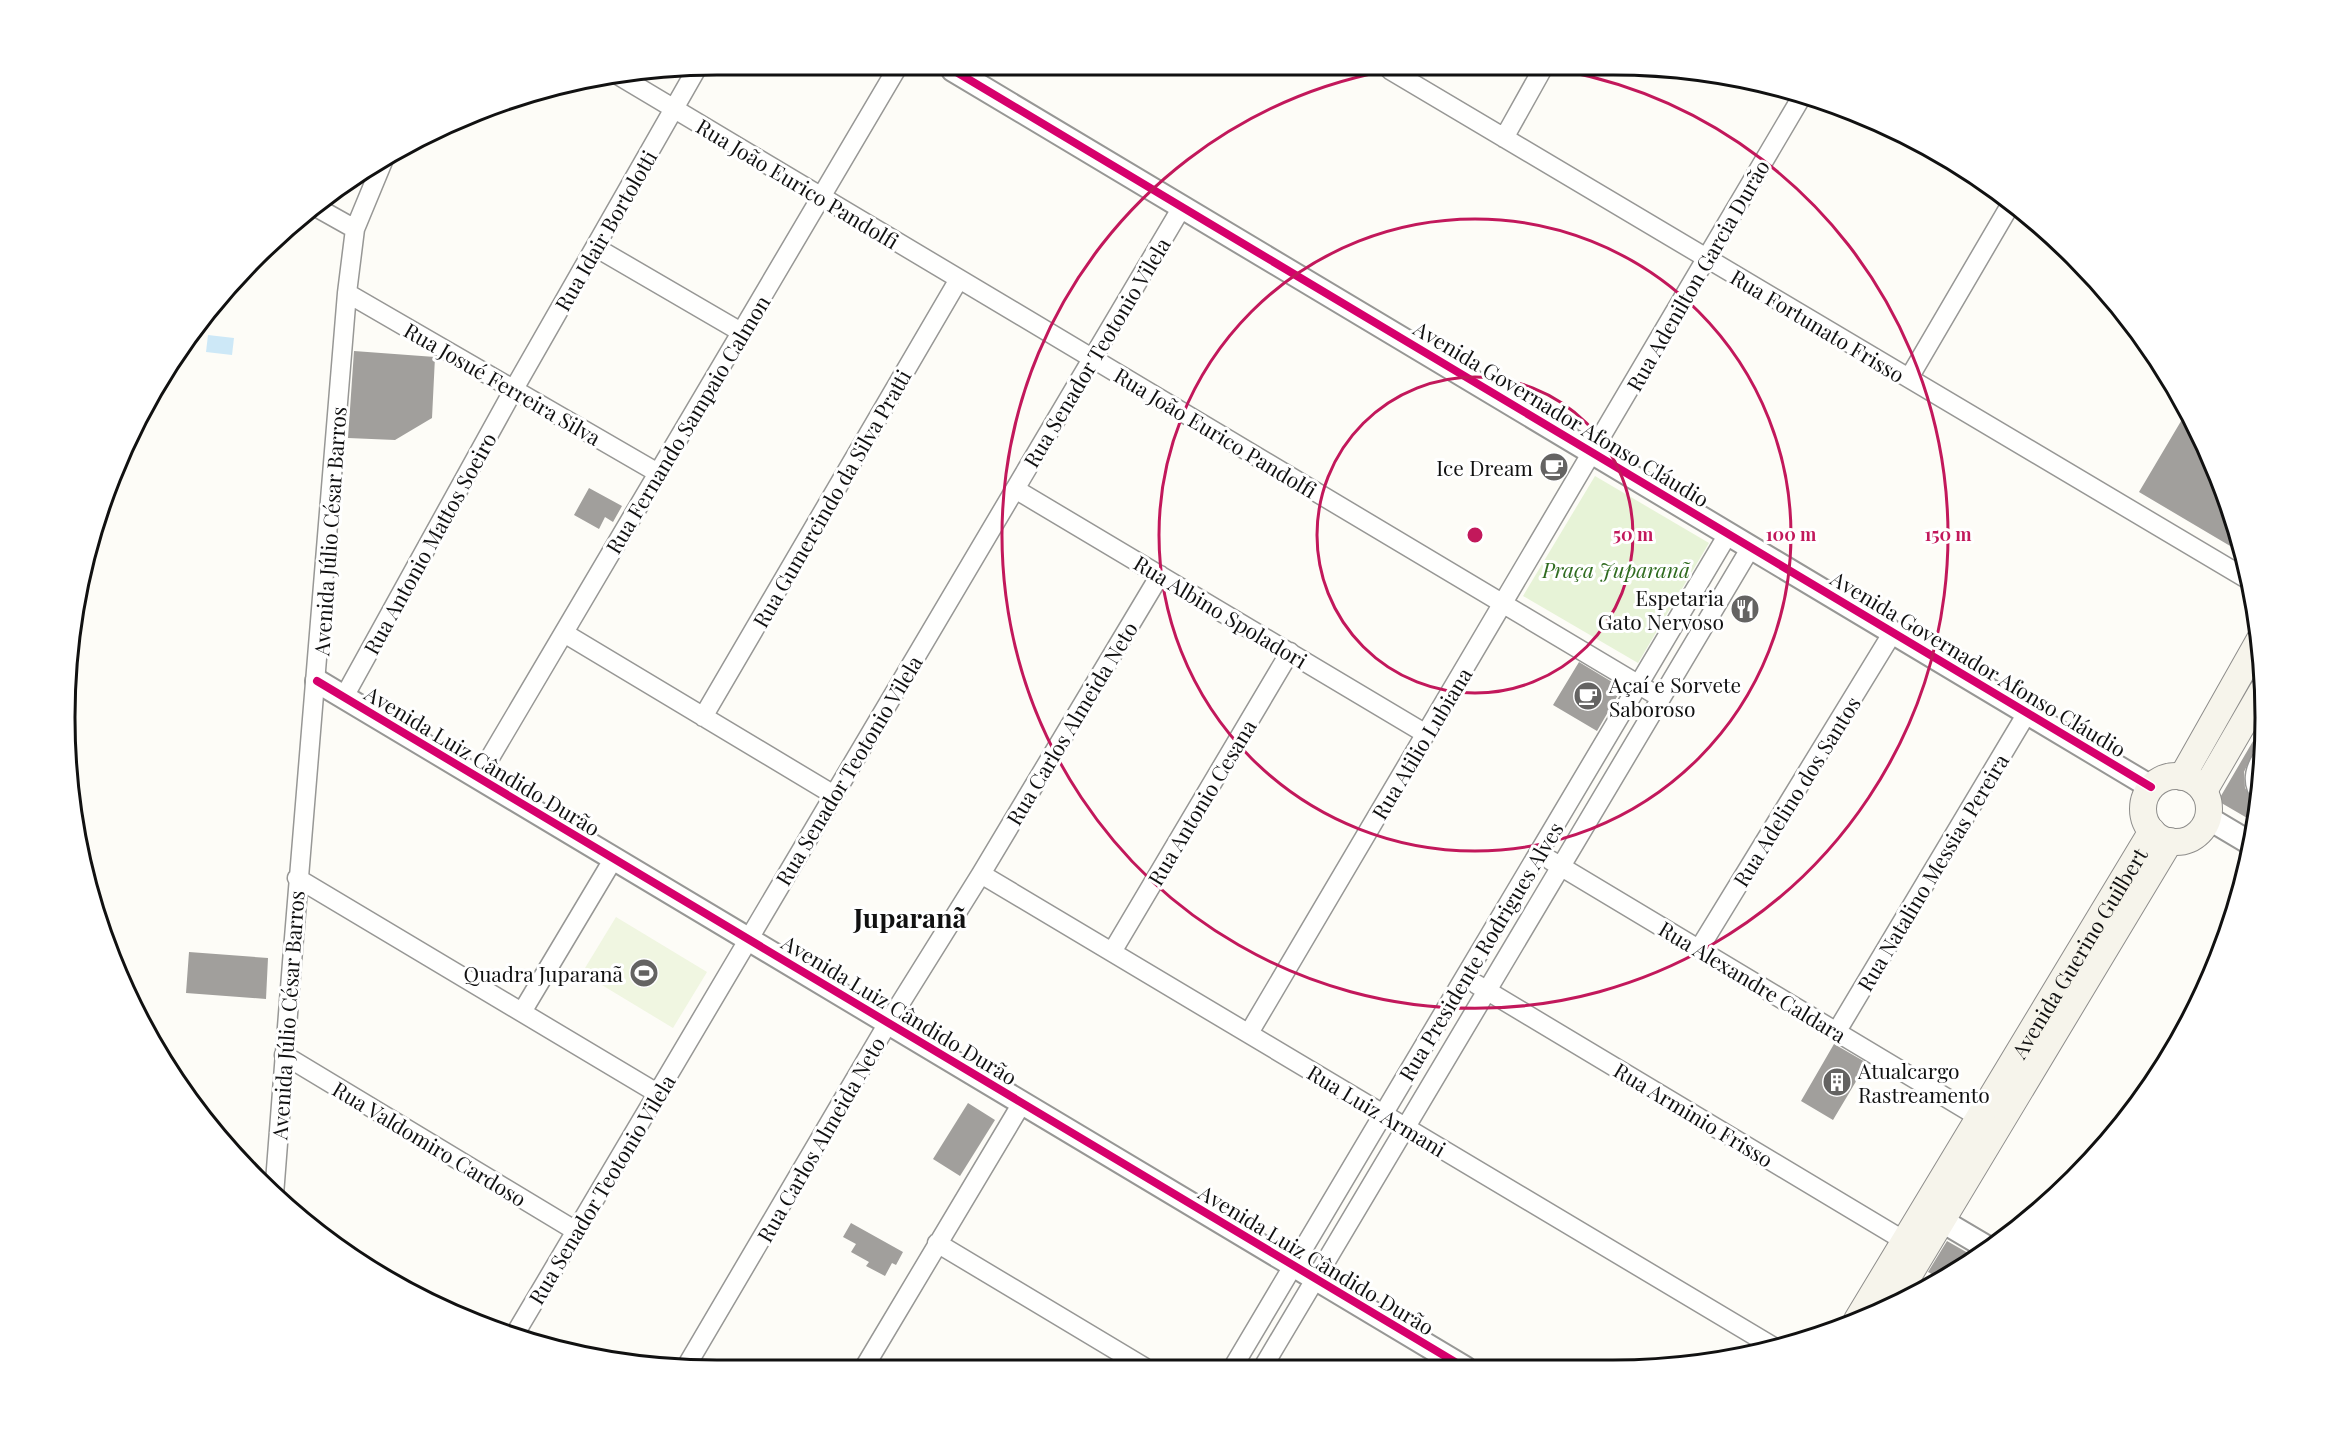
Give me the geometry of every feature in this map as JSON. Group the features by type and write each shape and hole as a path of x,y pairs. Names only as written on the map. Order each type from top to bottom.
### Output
{"main road":[{"path":"2182,777 2252,653"},
{"path":"2204,791 2255,704"},
{"path":"2151,787 2165,778 2182,777 2198,784 2204,791 2209,809 2208,818"},
{"name":"Avenida Guerino Guilbert","path":"2151,787 2144,804 2146,823 2161,836 2189,839 2204,827 2208,818"},
{"name":"Avenida Guerino Guilbert","path":"1867,1307 1914,1246 2161,836"},
{"name":"Avenida Guerino Guilbert","path":"1895,1295 1914,1246"}],"street":[{"name":"Rua Fernando Sampaio Calmon","path":"478,778 893,75"},
{"name":"Avenida Governador Afonso Cláudio","path":"961,75 2151,787"},
{"name":"Rua Fortunato Frisso","path":"1398,75 2239,574"},
{"path":"1504,138 1539,75"},
{"name":"Rua Idair Bortolotti","path":"514,389 693,76"},
{"name":"Rua João Eurico Pandolfi","path":"628,81 1661,698"},
{"name":"Rua Adenilton Garcia Durão","path":"1593,453 1798,103"},
{"name":"Avenida Júlio César Barros","path":"275,1183 297,878 317,681 347,292 355,229 379,172"},
{"name":"Rua Senador Teotonio Vilela","path":"518,1328 1182,207"},
{"path":"1909,378 2007,210"},
{"path":"323,211 355,229"},
{"path":"595,247 741,332"},
{"name":"Rua Gumercindo da Silva Pratti","path":"703,717 959,279"},
{"name":"Rua Josué Ferreira Silva","path":"347,292 658,473"},
{"name":"Rua Antonio Mattos Soeiro","path":"344,697 514,389"},
{"name":"Rua Atilio Lubiana","path":"1249,1034 1593,453"},
{"name":"Rua Albino Spoladori","path":"1015,489 1426,734"},
{"name":"Rua Presidente Rodrigues Alves","path":"1237,1360 1728,534"},
{"name":"Rua Presidente Rodrigues Alves","path":"1268,1360 1751,547"},
{"name":"Rua Carlos Almeida Neto","path":"690,1359 888,1023 981,874 1160,575"},
{"name":"Rua Adelino dos Santos","path":"1699,949 1893,632"},
{"path":"564,633 834,795"},
{"name":"Rua Antonio Cesana","path":"1112,952 1290,652"},
{"name":"Avenida Luiz Cândido Durão","path":"317,681 1452,1360"},
{"name":"Rua Natalino Messias Pereira","path":"1837,1031 2027,713"},
{"path":"2208,818 2244,839"},
{"name":"Rua Alexandre Caldara","path":"1539,853 1988,1123"},
{"path":"522,1012 614,858"},
{"name":"Rua Luiz Armani","path":"981,874 1764,1342"},
{"path":"297,878 657,1093"},
{"name":"Rua Arminio Frisso","path":"1465,977 1914,1246"},
{"name":"Rua Valdomiro Cardoso","path":"284,1055 576,1231"},
{"path":"869,1360 1022,1103"},
{"path":"1933,1215 1981,1244"},
{"path":"937,1243 1132,1360"}],"lane":[{"path":"2251,786 2249,775 2254,764"}],"green space":[{"name":"Praça Juparanã","path":"1595,476 1709,543 1638,663 1523,596"},
{"name":"Quadra Juparanã","path":"616,917 707,972 673,1028 582,973"}],"water":[{"path":"208,335 234,338 232,355 206,352"}],"building":[{"path":"354,351 435,357 432,418 395,440 348,438"},
{"path":"2182,420 2206,472 2232,547 2139,492"},
{"path":"589,488 622,506 613,522 605,517 599,529 574,515"},
{"name":"Açaí e Sorvete Saboroso","path":"1579,662 1622,688 1597,731 1553,705"},
{"path":"2255,739 2254,750 2244,772 2245,788 2251,796 2247,818 2218,801"},
{"path":"189,952 268,958 266,999 186,993"},
{"name":"Atualcargo Rastreamento","path":"1834,1044 1867,1063 1833,1120 1801,1101"},
{"path":"968,1103 995,1120 960,1176 933,1159"},
{"path":"851,1223 903,1252 896,1265 892,1263 885,1276 866,1266 869,1262 851,1252 856,1244 843,1237"},
{"path":"1947,1241 1968,1253 1933,1275 1928,1272"}],"cycle path":[{"path":"961,75 2151,787"},
{"path":"317,681 1452,1360"}],"place":[{"name":"Ice Dream","path":"1554,467"},
{"name":"Espetaria Gato Nervoso","path":"1745,609"},
{"name":"Açaí e Sorvete Saboroso","path":"1588,696"},
{"name":"Quadra Juparanã","path":"644,973"},
{"name":"Atualcargo Rastreamento","path":"1837,1082"}],"district":[{"name":"Juparanã","path":"910,917"}]}
